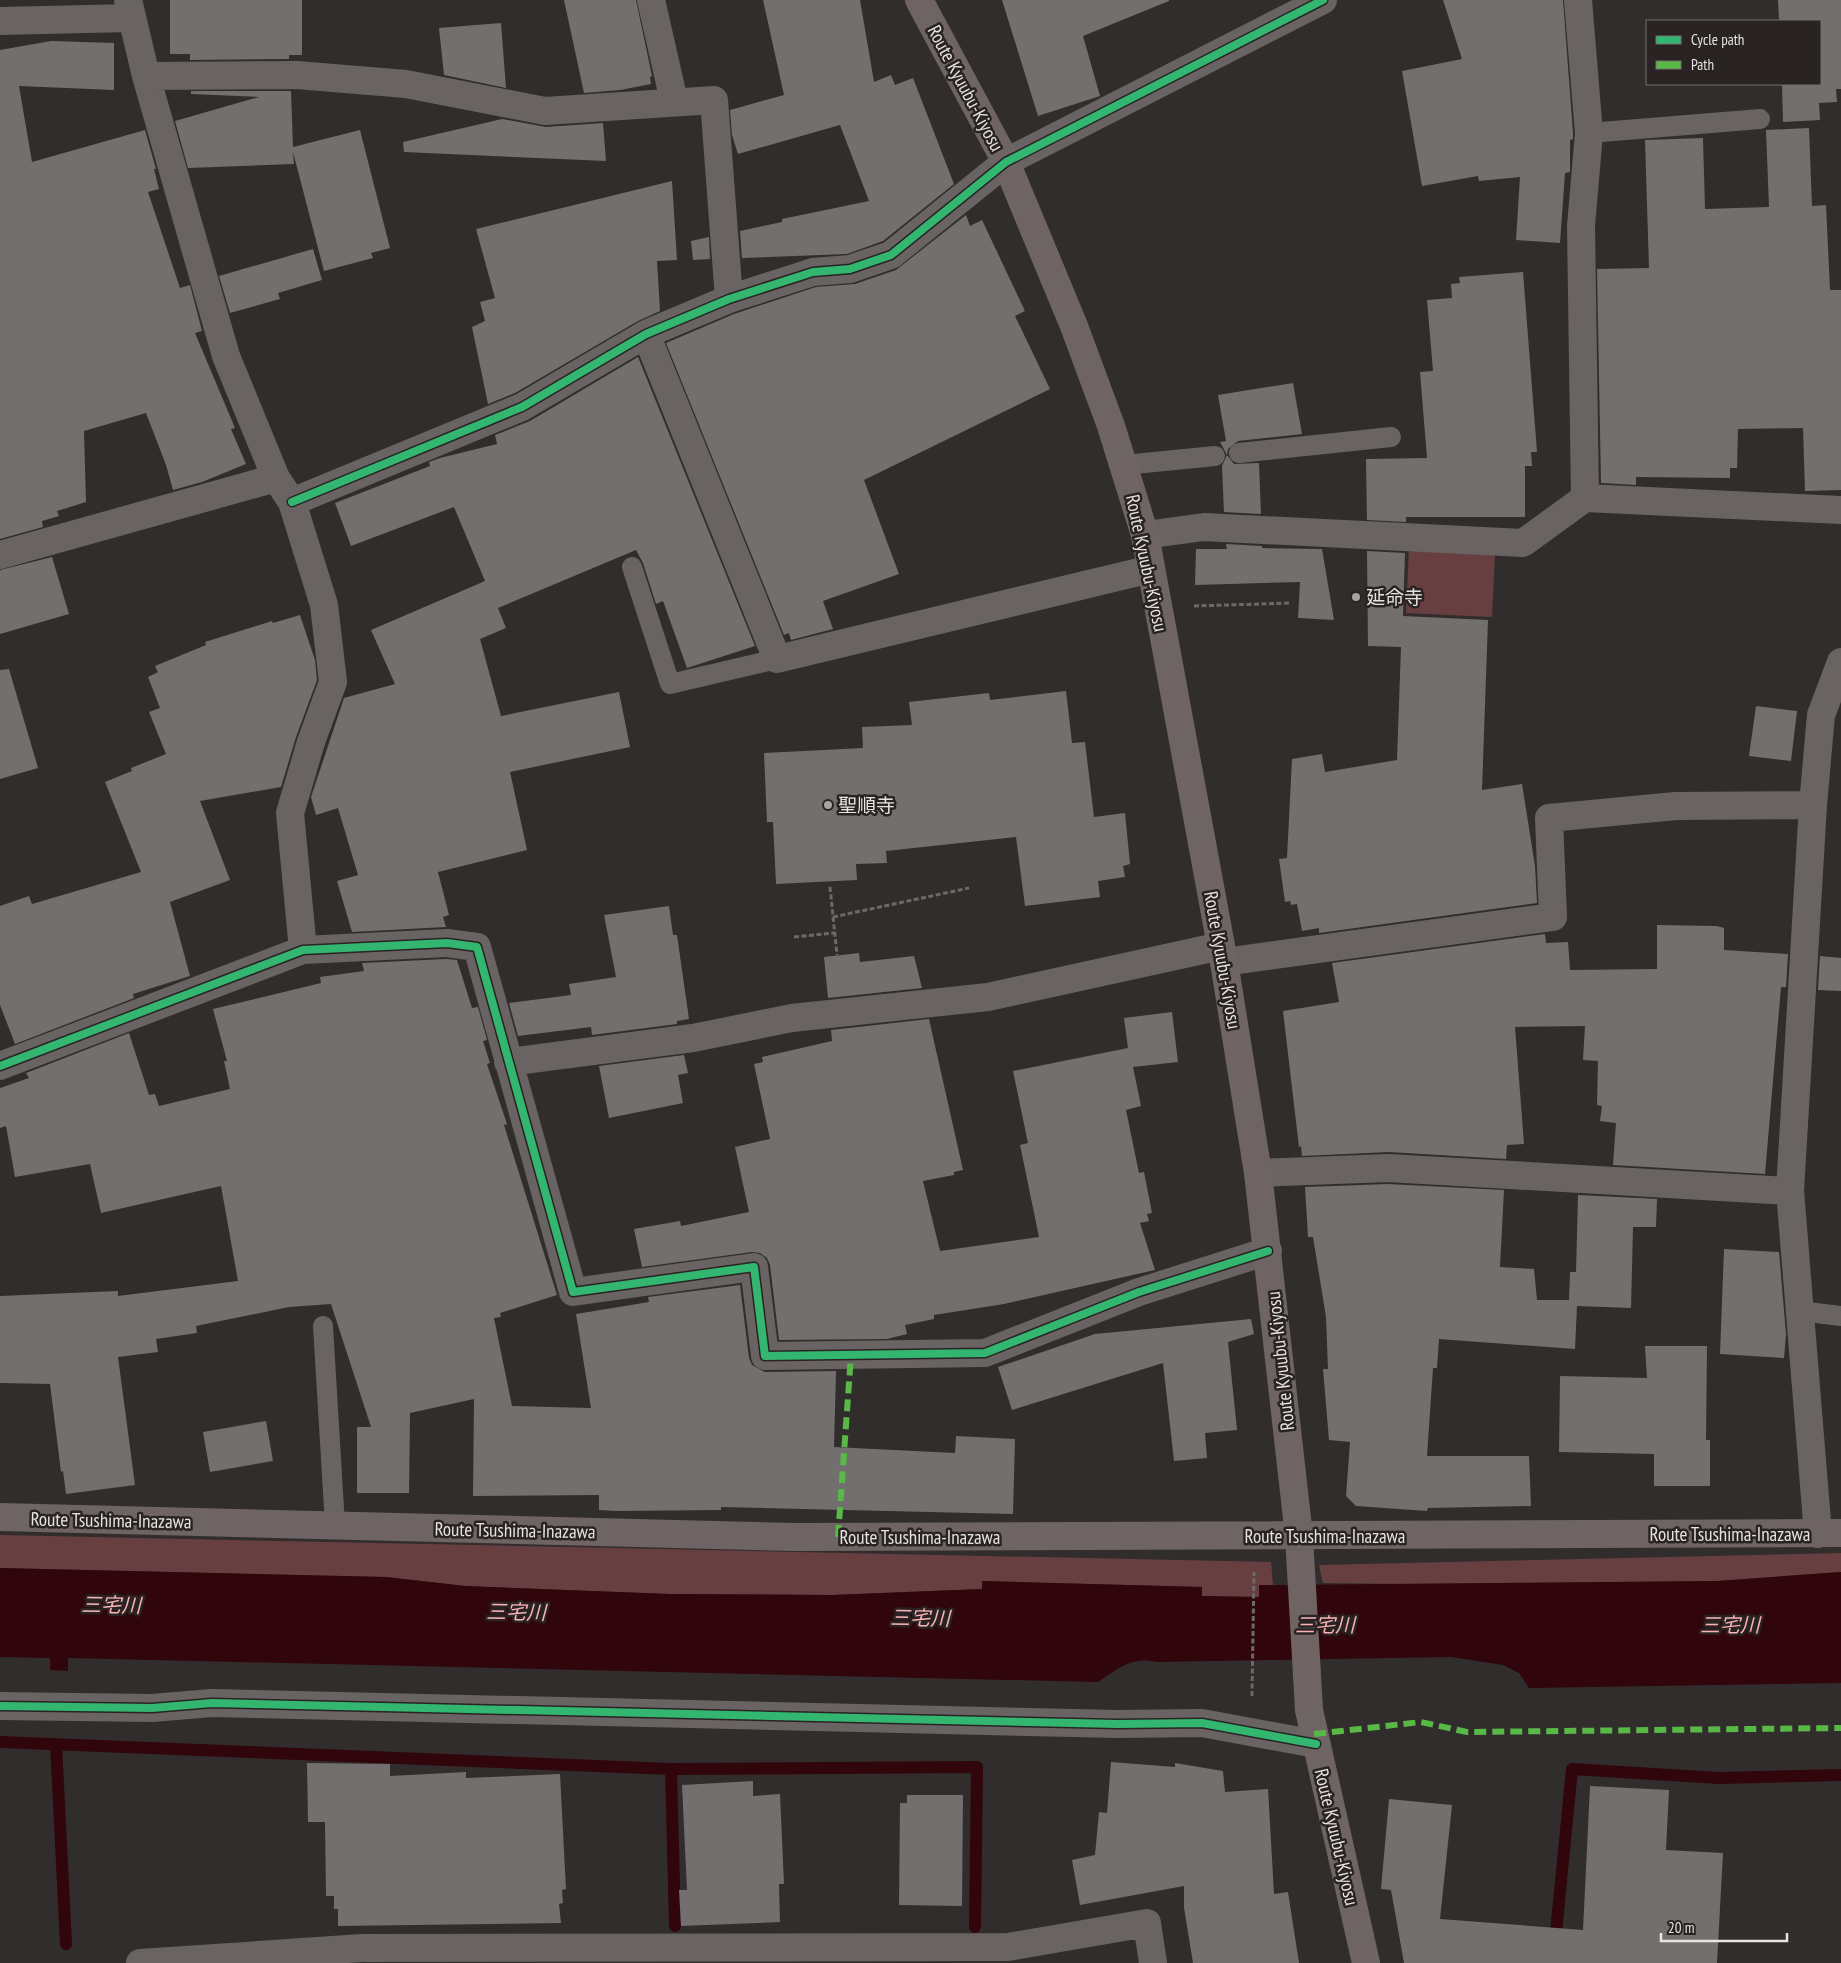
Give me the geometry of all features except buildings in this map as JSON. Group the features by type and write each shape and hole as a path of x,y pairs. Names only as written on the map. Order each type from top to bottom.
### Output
{"main road":[{"name":"Route Kyuubu-Kiyosu","path":"919,0 1006,162 1074,326 1112,426 1145,535 1222,954 1258,1173 1299,1536 1309,1710 1366,1963"},
{"name":"Route Tsushima-Inazawa","path":"0,1517 795,1537 1829,1533"}],"street":[{"path":"651,0 674,101"},
{"path":"292,502 522,407 646,334 729,299 813,272 850,269 891,255 1006,162 1324,0"},
{"path":"1578,0 1589,133 1581,226 1584,498"},
{"path":"0,21 129,9 146,76 226,356 276,478 292,502 324,605 333,682 311,742 290,813 303,950"},
{"path":"146,76 297,75 406,84 545,111 674,101 714,100 729,299"},
{"path":"646,334 777,659 1151,569"},
{"path":"0,555 276,478"},
{"path":"1145,535 1204,527 1523,543 1584,498 1841,510"},
{"path":"1829,1533 1800,1311 1790,1191 1813,805 1821,715 1841,662"},
{"path":"508,1062 693,1038 792,1018 988,997 1222,954 1553,916 1549,818 1676,806 1813,805"},
{"path":"0,1066 303,950 447,943 476,947 573,1292 754,1267 765,1356 985,1353 1139,1292 1268,1251"},
{"path":"1258,1173 1388,1168 1790,1191"},
{"path":"0,1706 152,1708 212,1703 1118,1724 1202,1723 1316,1744"},
{"path":"140,1963 362,1955 1008,1947 1147,1923 1153,1963"}],"lane":[{"path":"1589,133 1760,119"},
{"path":"1239,453 1391,437"},
{"path":"1124,465 1215,456"},
{"path":"632,567 670,684 777,659"},
{"path":"1800,1311 1841,1316"},
{"path":"322,1326 336,1525"}],"path":[{"path":"1158,607 1291,603"},
{"path":"830,887 837,955"},
{"path":"833,917 970,888"},
{"path":"794,937 835,933"},
{"path":"1252,1679 1254,1567"}],"shaded area":[{"path":"1409,547 1495,552 1492,617 1406,613"},
{"path":"0,1535 1271,1562 1273,1585 1259,1585 1259,1597 1202,1596 1202,1587 982,1581 982,1589 832,1595 669,1594 465,1586 386,1577 0,1568"},
{"path":"1841,1553 1841,1572 1718,1581 1323,1583 1319,1565"}],"water":[{"name":"三宅川","path":"0,1568 386,1577 465,1586 669,1594 832,1595 982,1589 982,1581 1202,1587 1202,1596 1259,1597 1259,1585 1718,1581 1841,1572 1841,1683 1529,1688 1519,1673 1503,1665 1451,1657 1140,1661 1119,1668 1098,1682 68,1658 68,1671 50,1670 50,1658 0,1657"}],"waterway":[{"path":"0,1742 671,1769 977,1767 975,1927"},
{"path":"56,1744 66,1944"},
{"path":"671,1769 675,1926"},
{"path":"1553,1963 1572,1769 1719,1778 1841,1775"}],"marked path":[{"path":"838,1537 851,1355"},
{"path":"1314,1734 1421,1722 1467,1732 1841,1728"}],"cycle path":[{"path":"292,502 522,407 646,334 729,299 813,272 850,269 891,255 1006,162 1323,0"},
{"path":"0,1066 303,950 447,943 477,947 573,1292 754,1267 765,1356 985,1353 1139,1292 1268,1251"},
{"path":"0,1706 152,1708 212,1703 1118,1724 1202,1723 1316,1744"}],"place":[{"name":"延命寺","path":"1356,597"},
{"name":"聖順寺","path":"828,805"}]}
